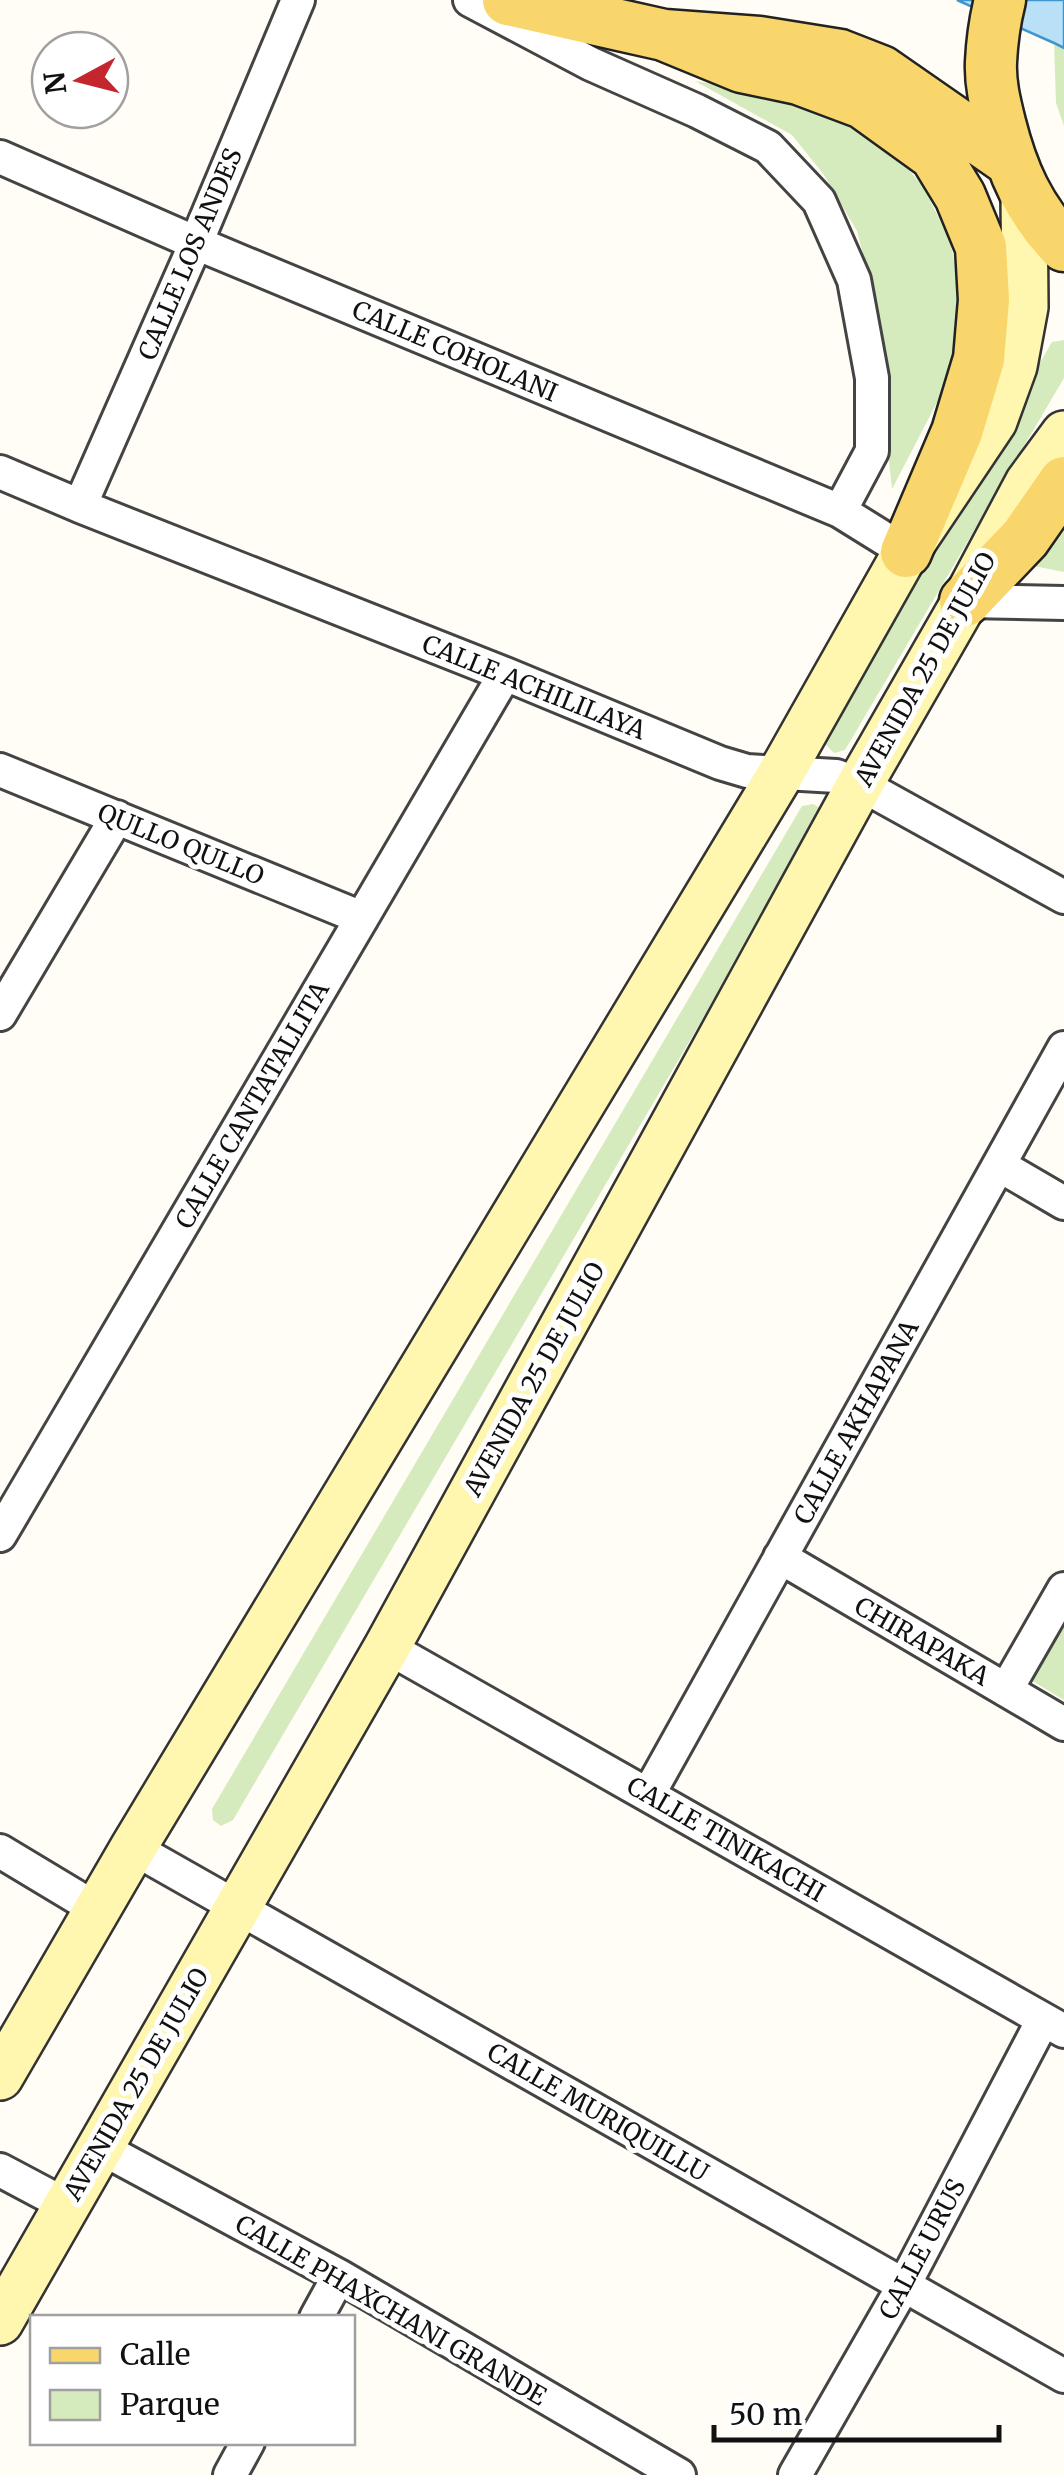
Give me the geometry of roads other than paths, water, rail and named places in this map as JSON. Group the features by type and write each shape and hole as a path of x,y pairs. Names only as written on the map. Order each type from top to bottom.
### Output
{"main road":[{"path":"508,0 664,35 759,42 840,56 882,71 1016,176 1064,246"},
{"path":"0,2078 132,1848 780,775 906,552 994,421 1014,366 1024,307 1016,176 993,95 990,65 997,13"},
{"path":"664,35 742,68 799,79 863,103 936,155 960,196 981,247 984,300 979,359 958,432 906,552"},
{"name":"AVENIDA 25 DE JULIO","path":"0,2322 387,1647 1028,483 1064,434"},
{"path":"965,601 1025,538 1064,482"}],"street":[{"name":"CALLE LOS ANDES","path":"80,506 298,0"},
{"path":"470,0 591,64 768,147 819,201 854,280 872,378 872,450 840,512"},
{"name":"CALLE COHOLANI","path":"0,158 196,244 840,512 906,552"},
{"name":"CALLE ACHILILAYA","path":"0,472 720,763 746,772 836,776 860,784 1064,897"},
{"path":"965,601 1064,603"},
{"name":"CALLE CANTATALLITA","path":"1,1530 505,674"},
{"name":"QULLO QULLO","path":"0,770 362,918"},
{"path":"0,1014 117,818"},
{"name":"CALLE AKHAPANA","path":"648,1795 1064,1048"},
{"path":"998,1165 1064,1202"},
{"name":"CHIRAPAKA","path":"780,1558 1064,1724"},
{"path":"1006,1690 1064,1588"},
{"name":"CALLE TINIKACHI","path":"387,1647 1054,2026"},
{"name":"CALLE MURIQUILLU","path":"132,1848 1064,2376"},
{"path":"0,1851 98,1910"},
{"name":"CALLE URUS","path":"795,2475 1054,2026"},
{"name":"CALLE PHAXCHANI GRANDE","path":"101,2148 339,2276 679,2475"},
{"path":"0,2170 66,2205"},
{"path":"318,2315 339,2276"},
{"path":"230,2475 246,2445"}],"water":[{"path":"957,0 1064,0 1064,48 1054,43"}]}
